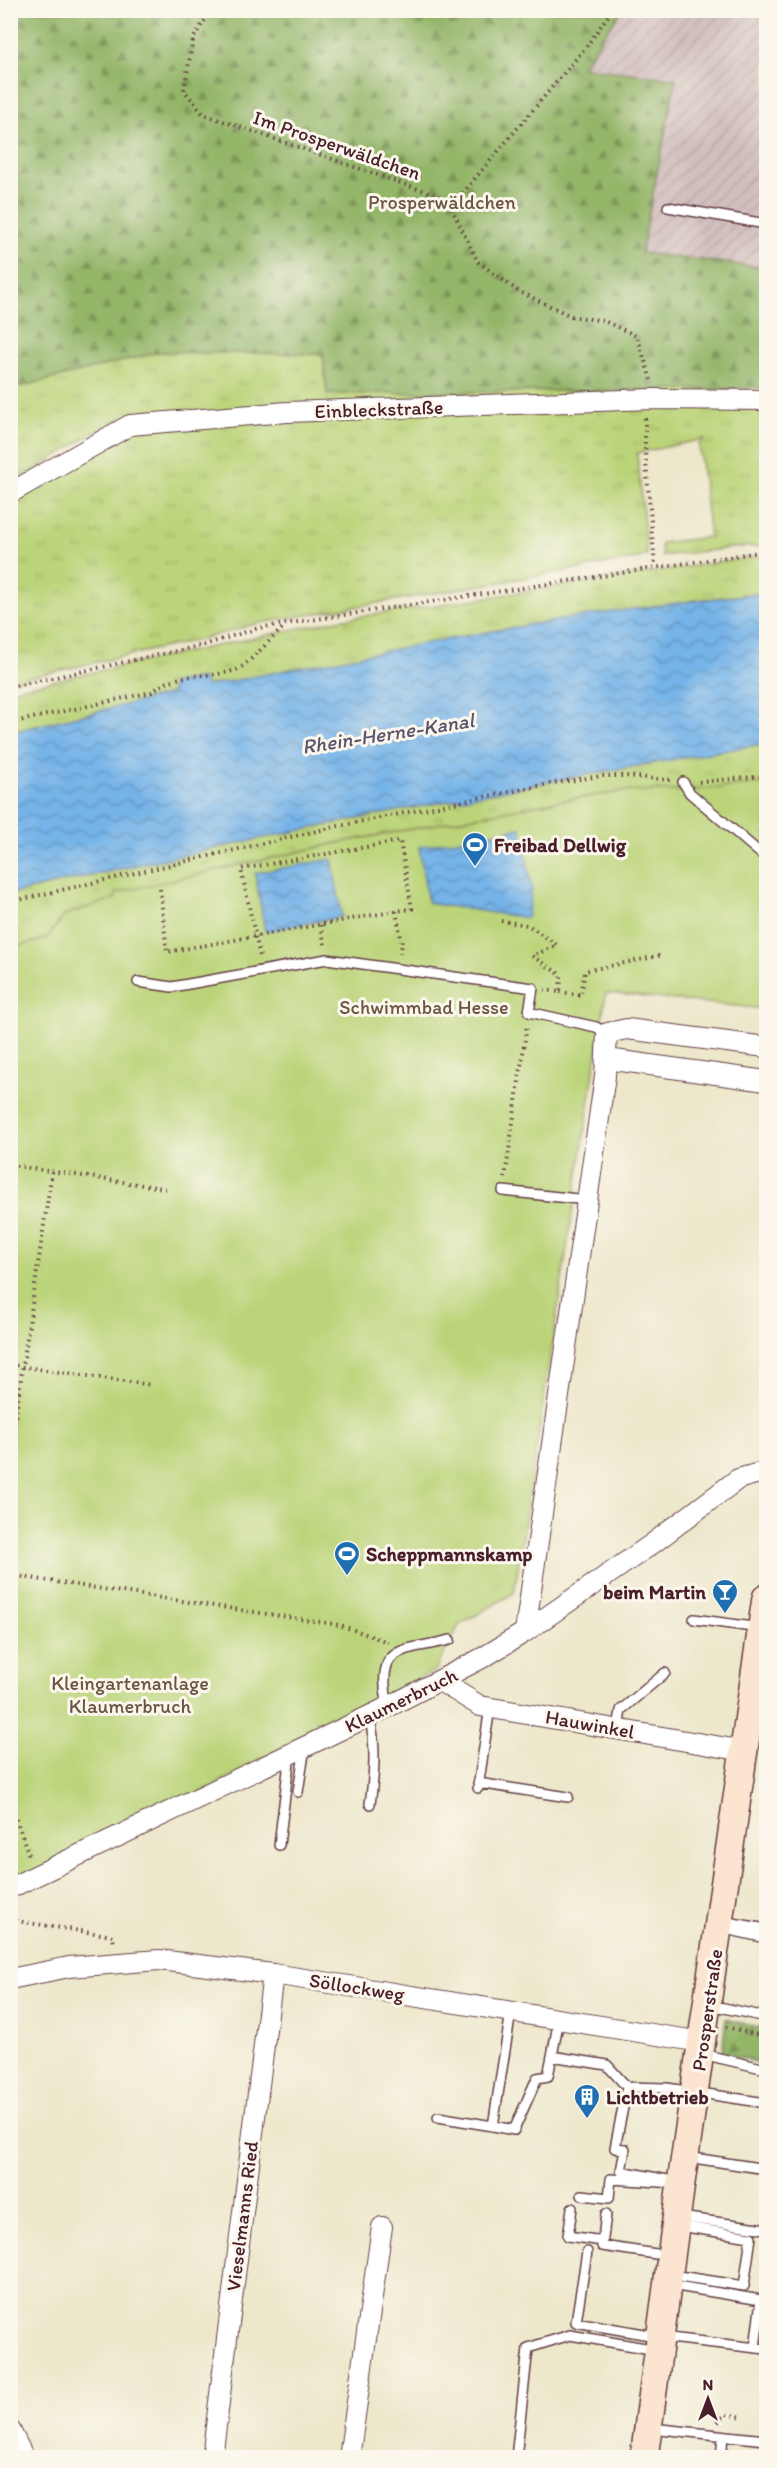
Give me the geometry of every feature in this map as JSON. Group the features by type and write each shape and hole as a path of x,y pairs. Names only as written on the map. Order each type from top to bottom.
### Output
{"main road":[{"name":"Prosperstraße","path":"644,2457 719,1924 745,1751 761,1678 762,1629 766,1598"}],"street":[{"name":"Einbleckstraße","path":"10,493 130,425 287,412 648,399 766,400"},
{"path":"525,1632 607,1059 607,1033 627,1029 766,1047"},
{"path":"607,1059 766,1081"},
{"name":"Klaumerbruch","path":"10,1888 440,1681 525,1632 652,1544 738,1479 766,1471"},
{"name":"Hauwinkel","path":"440,1681 480,1706 745,1751"},
{"name":"Söllockweg","path":"10,1979 69,1967 159,1960 273,1974 559,2019 703,2031"},
{"name":"Vieselmanns Ried","path":"212,2457 273,1974"},
{"path":"349,2457 382,2227"},
{"path":"10,2430 24,2457"}],"lane":[{"path":"668,207 766,224"},
{"path":"683,782 690,793 760,853 766,854"},
{"path":"138,982 172,987 327,959 533,988 529,1012 596,1027 607,1033"},
{"path":"503,1191 587,1200"},
{"path":"694,1619 762,1629"},
{"path":"388,1707 384,1688 386,1664 395,1653 450,1640"},
{"path":"618,1729 621,1710 665,1673"},
{"path":"490,1707 478,1786 568,1797"},
{"path":"369,1716 373,1727 374,1777 370,1804"},
{"path":"297,1750 298,1792"},
{"path":"279,1845 297,1750"},
{"path":"719,1924 766,1929"},
{"path":"719,1924 766,1938"},
{"path":"493,2126 511,2012"},
{"path":"703,2031 766,2017"},
{"path":"438,2117 514,2130 537,2078 548,2076 559,2019"},
{"path":"703,2031 766,2069"},
{"path":"552,2056 607,2065 627,2087 667,2088 766,2103"},
{"path":"627,2087 615,2148 625,2150 621,2171 681,2183"},
{"path":"685,2156 766,2169"},
{"path":"582,2195 609,2198 611,2179 664,2184 681,2183"},
{"path":"572,2208 568,2236 603,2241"},
{"path":"606,2214 602,2246 670,2272 760,2300 755,2348"},
{"path":"677,2221 766,2229"},
{"path":"670,2272 744,2286 751,2236 677,2221"},
{"path":"587,2252 576,2322 660,2344"},
{"path":"529,2457 516,2457 528,2348 570,2335 660,2344 766,2349"},
{"path":"649,2428 766,2440"},
{"path":"721,2457 723,2436"}],"path":[{"name":"Im Prosperwäldchen","path":"211,10 193,39 184,90 203,114 441,197 451,207"},
{"path":"612,10 586,47 451,207 478,262 518,291 571,316 604,321 636,336 647,363 648,399 645,451 656,567"},
{"path":"10,687 204,645 258,628 766,551"},
{"path":"10,723 152,692 164,682 200,674 215,675 239,669 286,625"},
{"path":"10,902 334,827 554,783 601,776 626,776 683,782 766,776"},
{"path":"160,889 167,952 256,937 396,911 412,909 400,841 241,870 256,937 263,970"},
{"path":"396,911 402,944 397,969"},
{"path":"501,921 528,925 557,945 532,956 561,975 560,992"},
{"path":"321,925 327,959"},
{"path":"533,988 581,995 585,971 663,955"},
{"path":"503,1191 529,1012"},
{"path":"10,1165 169,1189"},
{"path":"10,1452 52,1171"},
{"path":"10,1365 152,1385"},
{"path":"10,1575 340,1624 405,1649"},
{"path":"10,1802 38,1875"},
{"path":"10,1920 113,1936 115,1964"},
{"path":"703,2031 766,2037"}],"shaded area":[{"path":"621,11 766,11 766,268 641,253 675,79 582,67"}],"green space":[{"name":"Prosperwäldchen","path":"18,11 621,11 582,67 676,79 641,253 766,268 766,388 327,394 323,354 159,352 11,389 10,32"},
{"path":"159,352 323,354 327,394 734,389 731,408 766,407 766,546 662,556 661,543 710,537 699,445 704,439 637,453 647,555 635,559 259,623 202,639 11,681 11,503 63,472 122,418 85,438 11,485 11,389"},
{"path":"766,555 766,593 696,600 206,686 201,678 172,684 171,694 11,732 10,690 338,620"},
{"path":"762,744 766,746 766,784 681,791 627,791 558,801 338,843 116,893 116,898 65,915 46,939 11,948 11,894 104,872 385,813"},
{"path":"766,784 766,1009 606,993 514,1593 459,1625 435,1671 359,1706 43,1879 11,1894 11,948 46,939 65,915 116,898 115,893 338,843 558,801 627,791 681,791"},
{"path":"726,2019 766,2029 766,2065 722,2052"}],"water":[{"name":"Rhein-Herne-Kanal","path":"766,593 766,746 762,744 668,760 385,813 104,872 11,894 11,732 171,694 172,684 202,678 207,686 485,632 625,610"},
{"name":"Freibad Dellwig","path":"521,828 532,889 527,918 428,903 419,847"},
{"path":"332,859 342,917 265,931 255,873"}],"place":[{"name":"Freibad Dellwig","path":"475,868"},
{"name":"Scheppmannskamp","path":"347,1577"},
{"name":"beim Martin","path":"725,1615"},
{"name":"Lichtbetrieb","path":"587,2120"}],"park label":[{"name":"Schwimmbad Hesse","path":"424,1007"},
{"name":"Kleingartenanlage Klaumerbruch","path":"130,1694"}]}
